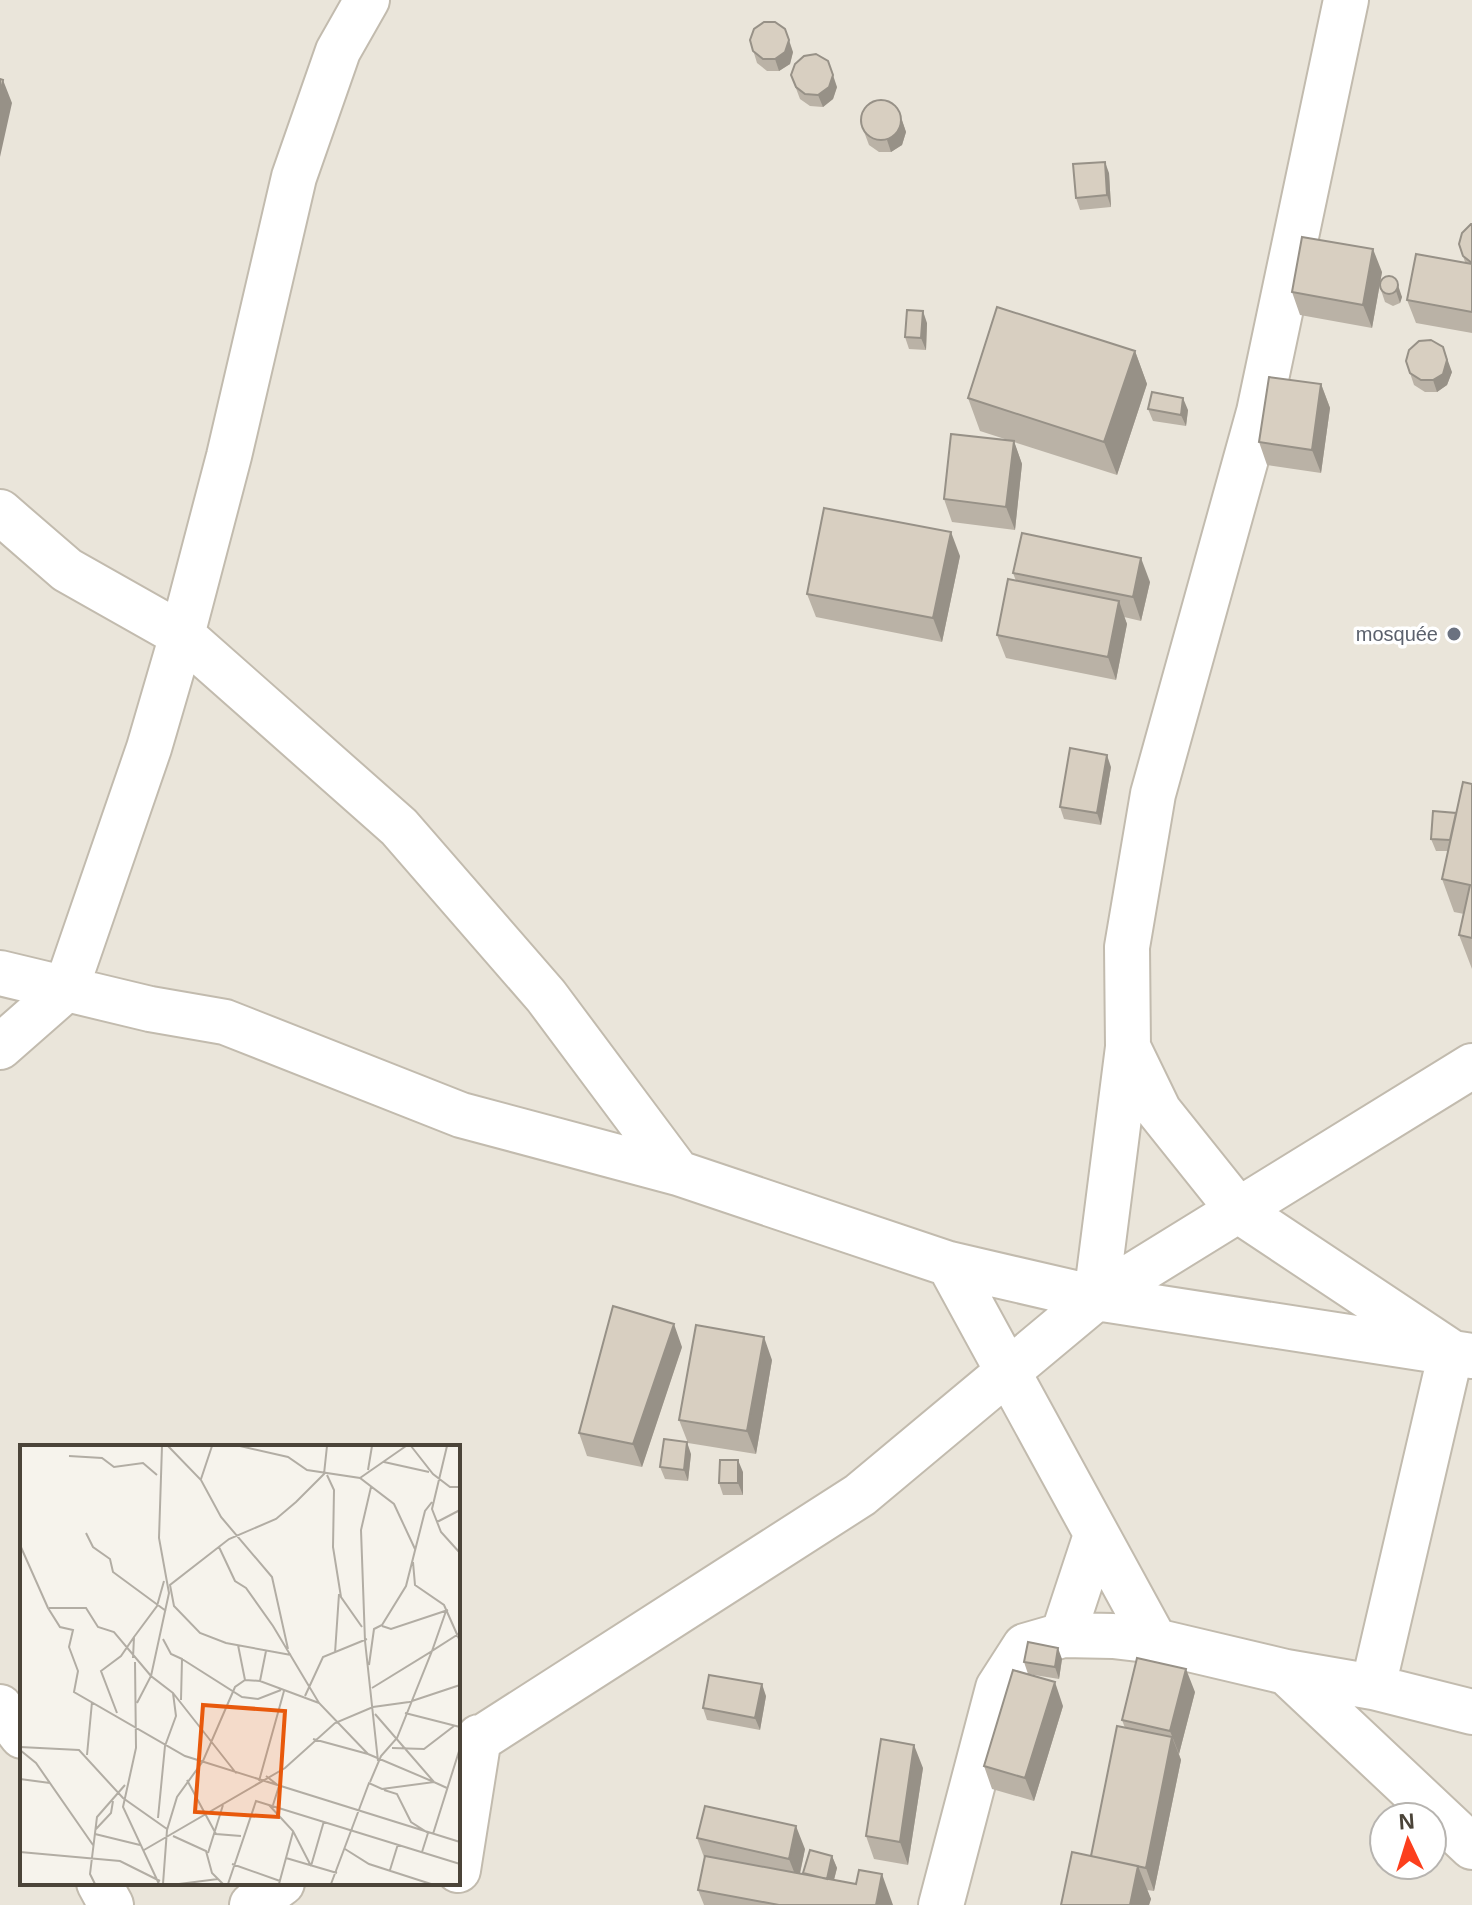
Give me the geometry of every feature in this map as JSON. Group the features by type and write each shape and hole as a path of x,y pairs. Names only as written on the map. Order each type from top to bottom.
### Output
{"street":[{"path":"0,1047 66,989 149,748 182,635 229,456 294,177 338,51 367,0"},
{"path":"1096,1298 1128,1047 1127,947 1153,794 1259,412 1346,0"},
{"path":"0,512 67,570 182,635 399,827 546,996 678,1173"},
{"path":"0,973 225,1022 461,1115 678,1173 949,1264 1096,1298 1462,1354"},
{"path":"1128,1047 1159,1111 1239,1211 1462,1354"},
{"path":"460,1847 469,1745 860,1495 1096,1298 1472,1066"},
{"path":"949,1264 1155,1641"},
{"path":"1373,1687 1462,1354"},
{"path":"1063,1635 1096,1535"},
{"path":"941,1905 998,1688 1025,1646 1063,1635 1155,1641 1286,1672 1373,1687 1472,1712"},
{"path":"1286,1672 1472,1847"},
{"path":"0,1707 20,1733"},
{"path":"100,1885 111,1905"},
{"path":"252,1905 279,1885"},
{"path":"452,1905 456,1885"}],"shaded area":[{"path":"0,0 1472,0 1472,1905 0,1905"}],"building":[{"path":"764,22 775,22 785,29 789,40 785,52 775,59 763,59 753,51 750,40 754,29"},
{"path":"816,54 828,61 833,75 829,87 818,95 805,94 796,87 791,75 795,64 804,56"},
{"path":"881,100 895,106 901,120 895,134 881,140 867,134 861,120 867,106"},
{"path":"1105,162 1107,195 1076,198 1073,164"},
{"path":"1471,224 1472,263 1463,256 1459,244 1462,233"},
{"path":"1302,237 1373,249 1363,305 1292,292"},
{"path":"1416,254 1472,264 1472,312 1407,300"},
{"path":"1389,276 1398,285 1389,294 1380,285"},
{"path":"997,307 1135,351 1104,442 968,398"},
{"path":"907,310 923,311 921,338 905,337"},
{"path":"1431,340 1443,347 1447,360 1443,374 1433,380 1421,380 1410,373 1406,361 1409,350 1419,341"},
{"path":"1269,377 1321,384 1312,450 1259,442"},
{"path":"1152,392 1183,398 1181,415 1148,409"},
{"path":"951,434 1014,441 1006,507 944,499"},
{"path":"824,508 951,532 933,618 807,594"},
{"path":"1022,533 1141,558 1133,597 1013,573"},
{"path":"1008,579 1119,601 1108,657 997,635"},
{"path":"1070,748 1107,755 1097,813 1060,807"},
{"path":"1463,782 1472,784 1472,938 1459,935 1470,885 1442,879"},
{"path":"1433,811 1456,813 1450,840 1431,839"},
{"path":"613,1306 674,1324 633,1444 579,1433"},
{"path":"696,1325 764,1337 747,1431 679,1420"},
{"path":"664,1439 687,1442 684,1470 660,1467"},
{"path":"720,1460 738,1460 738,1483 719,1483"},
{"path":"1028,1642 1058,1648 1055,1667 1024,1662"},
{"path":"1137,1658 1186,1669 1170,1731 1122,1720"},
{"path":"1013,1670 1055,1682 1025,1778 984,1766"},
{"path":"709,1675 762,1684 755,1718 703,1708"},
{"path":"1117,1726 1172,1737 1146,1868 1091,1856"},
{"path":"881,1739 914,1745 900,1842 866,1836"},
{"path":"705,1806 796,1826 789,1859 697,1838"},
{"path":"810,1850 832,1856 827,1879 803,1873"},
{"path":"1072,1852 1138,1866 1130,1905 1061,1905"},
{"path":"705,1856 856,1884 859,1870 882,1874 876,1905 779,1905 698,1890"}],"place":[{"name":"mosquée","path":"1454,634"}]}
